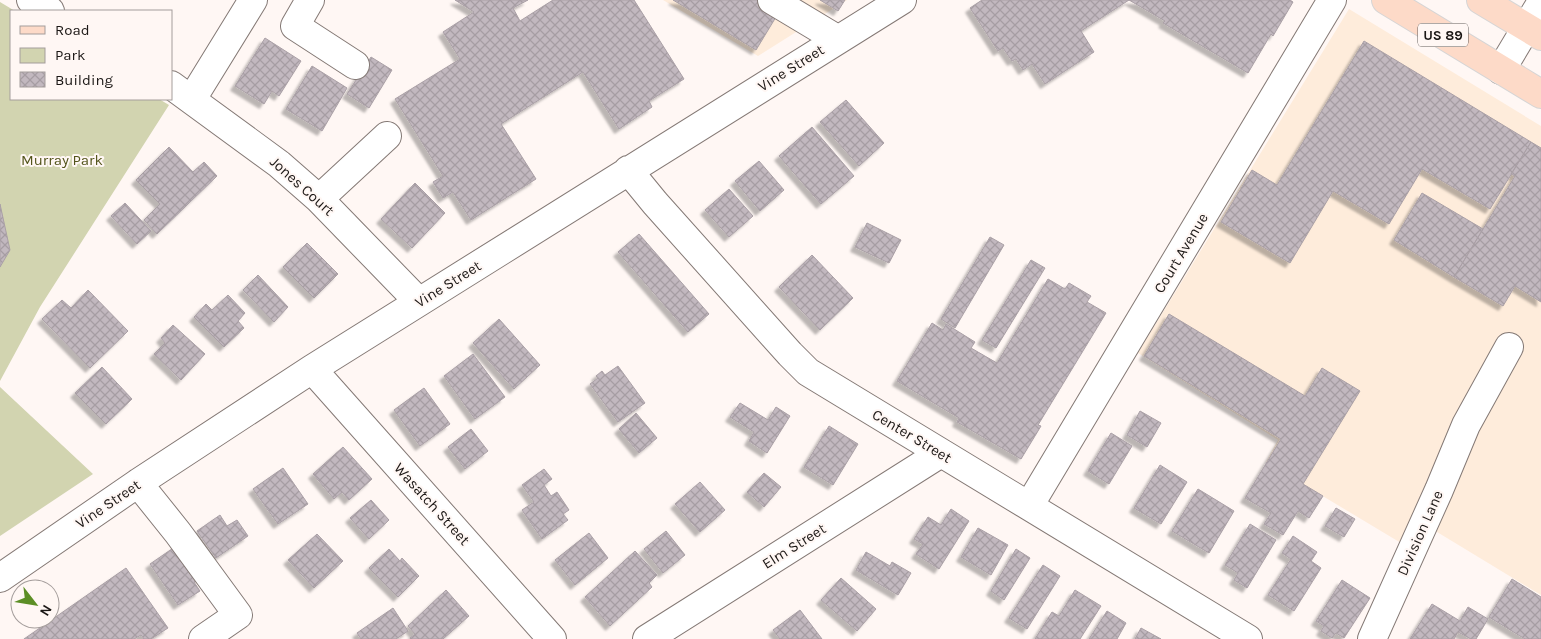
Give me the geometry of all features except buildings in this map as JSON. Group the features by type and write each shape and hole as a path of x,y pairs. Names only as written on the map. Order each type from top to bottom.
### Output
{"main road":[{"name":"US 89","path":"1386,0 1541,94"},
{"path":"1481,0 1534,32"}],"street":[{"path":"31,0 48,10"},
{"path":"182,92 253,0"},
{"path":"310,0 295,26 355,65"},
{"path":"772,0 837,39"},
{"name":"Vine Street","path":"0,578 138,483 312,369 902,0"},
{"name":"Court Avenue","path":"1029,506 1141,306 1332,0"},
{"path":"1501,70 1534,32 1541,3"},
{"name":"Jones Court","path":"182,92 279,164 319,199 419,302"},
{"path":"319,199 387,136"},
{"name":"Center Street","path":"628,170 732,289 808,372 1029,506 1217,631 1248,639"},
{"name":"Division Lane","path":"1372,639 1466,425 1509,347"},
{"name":"Wasatch Street","path":"312,369 552,639"},
{"name":"Elm Street","path":"647,639 942,454"},
{"path":"138,483 178,533 238,615 203,639"}],"shaded area":[{"path":"663,0 847,0 758,56"},
{"path":"1349,9 1541,126 1541,595 1414,518 1401,543 1266,462 1278,440 1138,353"}],"green space":[{"name":"Murray Park","path":"0,2 13,10 10,10 10,100 161,100 169,105 40,307 0,381"},
{"path":"0,387 93,474 0,536"}]}
